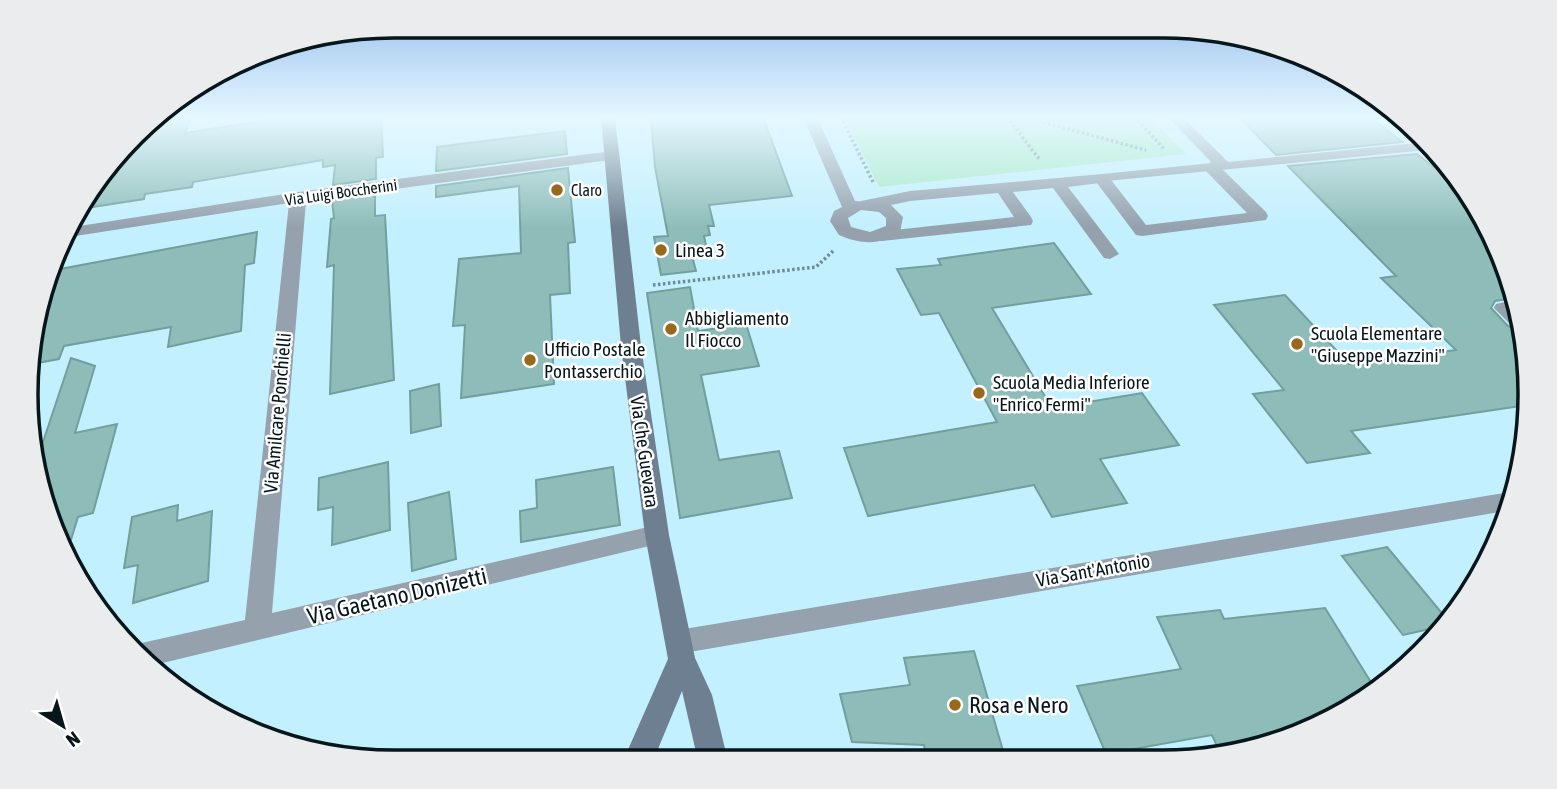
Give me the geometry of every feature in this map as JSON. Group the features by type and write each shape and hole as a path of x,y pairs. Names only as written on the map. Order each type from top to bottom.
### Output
{"main road":[{"name":"Via Che Guevara","path":"612,156 624,288 657,535 680,650 698,695 710,750"},
{"path":"642,750 680,650"}],"street":[{"path":"834,154 867,204 884,208 895,217 894,228 882,236"},
{"path":"1102,179 1142,231 1260,216 1207,154"},
{"path":"1002,188 1025,222 882,236 852,235 845,231 838,220 844,211 867,204 1002,188 1352,154"},
{"name":"Via Luigi Boccherini","path":"78,231 298,197 612,156"},
{"path":"1057,183 1110,254"},
{"name":"Via Amilcare Ponchielli","path":"257,629 298,197"},
{"name":"Via Sant'Antonio","path":"680,650 1502,502"},
{"name":"Via Gaetano Donizetti","path":"151,654 657,535"}],"path":[{"path":"852,154 867,204"},
{"path":"1035,154 1057,183"},
{"path":"624,288 816,267 852,235"}],"green space":[{"path":"862,154 1186,154 879,187"}],"building":[{"path":"133,154 383,154 383,157 376,158 376,179 333,185 335,165 323,167 323,160 193,182 192,187 145,194 144,199 92,207"},
{"path":"437,154 567,154 567,154 436,171"},
{"path":"654,154 777,154 792,196 709,205 714,226 708,226 710,235 704,236 708,254 692,256 696,271 661,275 654,237 668,236"},
{"path":"1417,154 1440,173 1471,217 1500,280 1505,299 1495,301 1491,308 1512,327 1518,371 1518,406 1351,431 1370,453 1307,463 1253,394 1284,390 1214,305 1285,295 1349,364 1456,350 1381,278 1396,276 1288,166"},
{"path":"568,168 575,242 568,243 570,293 550,295 554,384 461,398 465,325 453,326 459,259 521,253 519,186 436,197 436,186"},
{"path":"375,194 375,216 385,215 394,380 330,394 334,265 327,267 331,219 334,218 332,200"},
{"path":"257,232 254,263 245,265 241,331 168,347 171,327 64,346 59,359 40,362 45,325 62,269"},
{"path":"1054,243 1091,294 992,308 1052,408 1142,393 1179,445 1100,459 1127,503 1052,517 1034,485 868,516 844,448 997,422 939,313 921,315 897,269 941,265 938,259"},
{"path":"690,287 698,331 746,324 759,366 701,375 719,460 779,451 792,498 680,518 647,293"},
{"path":"71,358 95,366 75,433 117,424 93,513 78,517 70,541 57,509 42,444"},
{"path":"439,384 441,426 411,433 410,391"},
{"path":"388,462 390,530 332,545 333,507 318,510 319,478"},
{"path":"613,467 620,525 521,542 520,511 537,508 536,480"},
{"path":"449,492 456,559 412,571 408,503"},
{"path":"178,505 177,521 212,511 208,581 133,603 138,565 124,568 132,517"},
{"path":"1387,547 1443,614 1430,629 1403,635 1342,556"},
{"path":"1325,608 1371,683 1320,714 1277,732 1232,744 1217,746 1212,735 1128,750 1104,750 1077,686 1181,669 1157,617 1220,610 1224,619"},
{"path":"974,651 1003,750 925,750 924,745 852,742 840,694 910,685 904,658"}],"place":[{"name":"Claro","path":"557,190"},
{"name":"Linea 3","path":"661,250"},
{"name":"Abbigliamento Il Fiocco","path":"671,329"},
{"name":"Scuola Elementare \"Giuseppe Mazzini\"","path":"1297,344"},
{"name":"Ufficio Postale Pontasserchio","path":"530,360"},
{"name":"Scuola Media Inferiore \"Enrico Fermi\"","path":"979,393"},
{"name":"Rosa e Nero","path":"955,705"}]}
